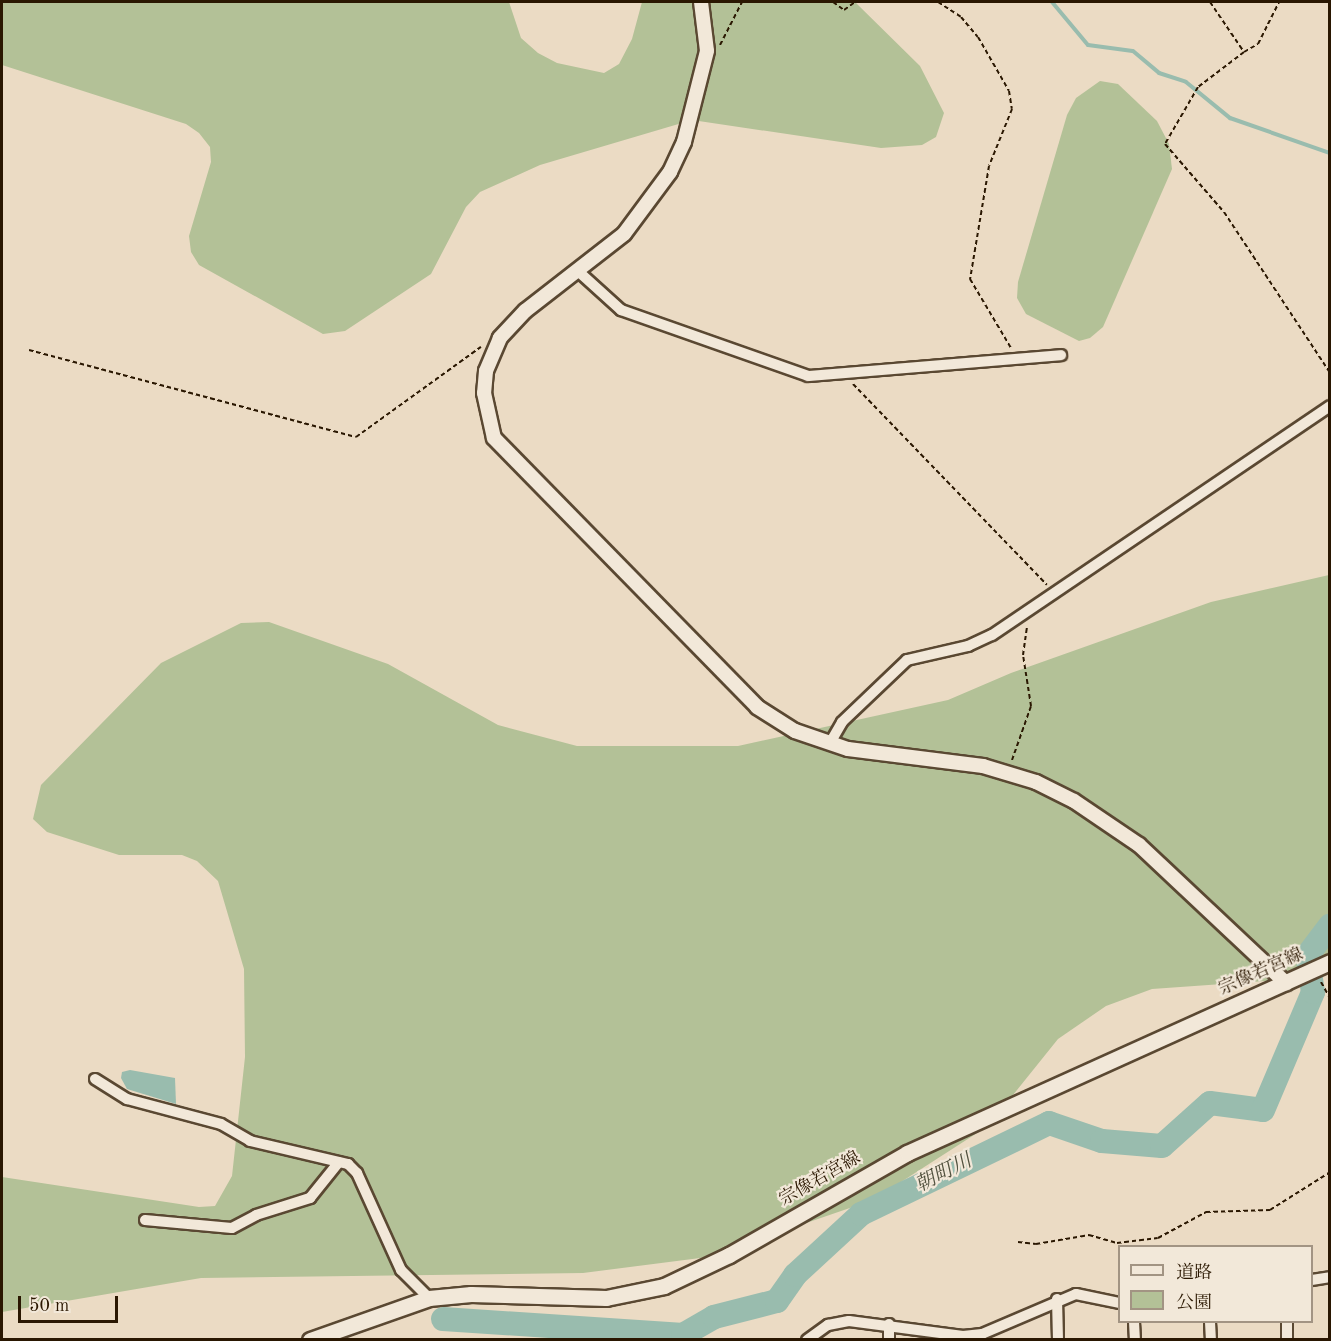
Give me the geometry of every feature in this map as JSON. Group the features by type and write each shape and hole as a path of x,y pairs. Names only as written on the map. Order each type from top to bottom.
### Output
{"main road":[{"name":"宗像若宮線","path":"310,1340 429,1298 471,1294 606,1298 664,1286 729,1255 907,1153 1329,962"}],"street":[{"path":"701,2 707,51 684,142 666,179 642,215 579,272 525,311 494,350 484,393 494,438 757,707 795,731 830,743 1008,773 1074,801 1139,845 1286,983"},
{"path":"579,272 621,310 665,329 808,376 1061,355"},
{"path":"830,743 842,722 907,660 968,646 1031,609 1329,406"},
{"path":"94,1079 127,1099 221,1124 250,1141 339,1162 357,1173 401,1270 429,1298"},
{"path":"145,1220 232,1228 256,1215 310,1198 339,1162"},
{"path":"1313,1280 1329,1277"},
{"path":"811,1338 849,1321 982,1337 1057,1299 1076,1294 1118,1303"},
{"path":"1057,1299 1058,1340"},
{"path":"1134,1323 1134,1340"},
{"path":"1210,1323 1210,1340"},
{"path":"1287,1323 1287,1340"},
{"path":"889,1324 889,1340"}],"path":[{"path":"707,51 721,45 741,2"},
{"path":"833,2 844,10 855,2"},
{"path":"938,2 962,17 978,38 1009,91 1012,109 989,166 970,279 1017,358"},
{"path":"1210,2 1244,52"},
{"path":"1279,2 1258,44 1198,87 1165,144 1224,212 1329,374"},
{"path":"29,350 356,437 491,340"},
{"path":"843,374 1055,594"},
{"path":"1008,773 1031,706 1023,655 1031,609"},
{"path":"1315,969 1329,998"},
{"path":"1018,1242 1036,1244 1089,1235 1117,1243 1158,1238 1206,1212 1270,1210 1329,1172"}],"green space":[{"path":"2,2 509,2 521,38 538,53 557,63 604,73 619,64 632,39 642,2 855,2 920,66 944,113 936,137 922,145 881,148 692,120 540,165 480,192 466,207 431,274 345,331 323,334 199,265 191,252 189,236 211,162 210,147 199,133 186,124 2,65"},
{"path":"1100,81 1118,84 1157,121 1169,144 1172,169 1103,327 1090,338 1079,341 1026,314 1017,298 1018,282 1067,115 1076,98"},
{"path":"1329,575 1329,962 1307,978 1152,989 1106,1006 1058,1039 988,1126 873,1200 708,1257 583,1273 201,1278 2,1312 2,1177 199,1207 215,1206 232,1176 245,1057 244,969 218,881 197,861 182,855 119,855 47,832 33,819 41,785 161,663 241,623 269,622 388,664 498,725 577,746 738,746 948,700 1011,673 1211,602"}],"shaded area":[{"path":"130,1070 175,1078 176,1104 127,1089 121,1078 122,1072"}],"waterway":[{"path":"1052,2 1088,45 1133,51 1159,73 1186,82 1230,118 1330,153"},
{"name":"朝町川","path":"443,1319 683,1335 714,1317 777,1301 795,1275 861,1214 1049,1123 1102,1141 1162,1146 1210,1103 1263,1110 1313,992 1307,956 1330,926"}]}
